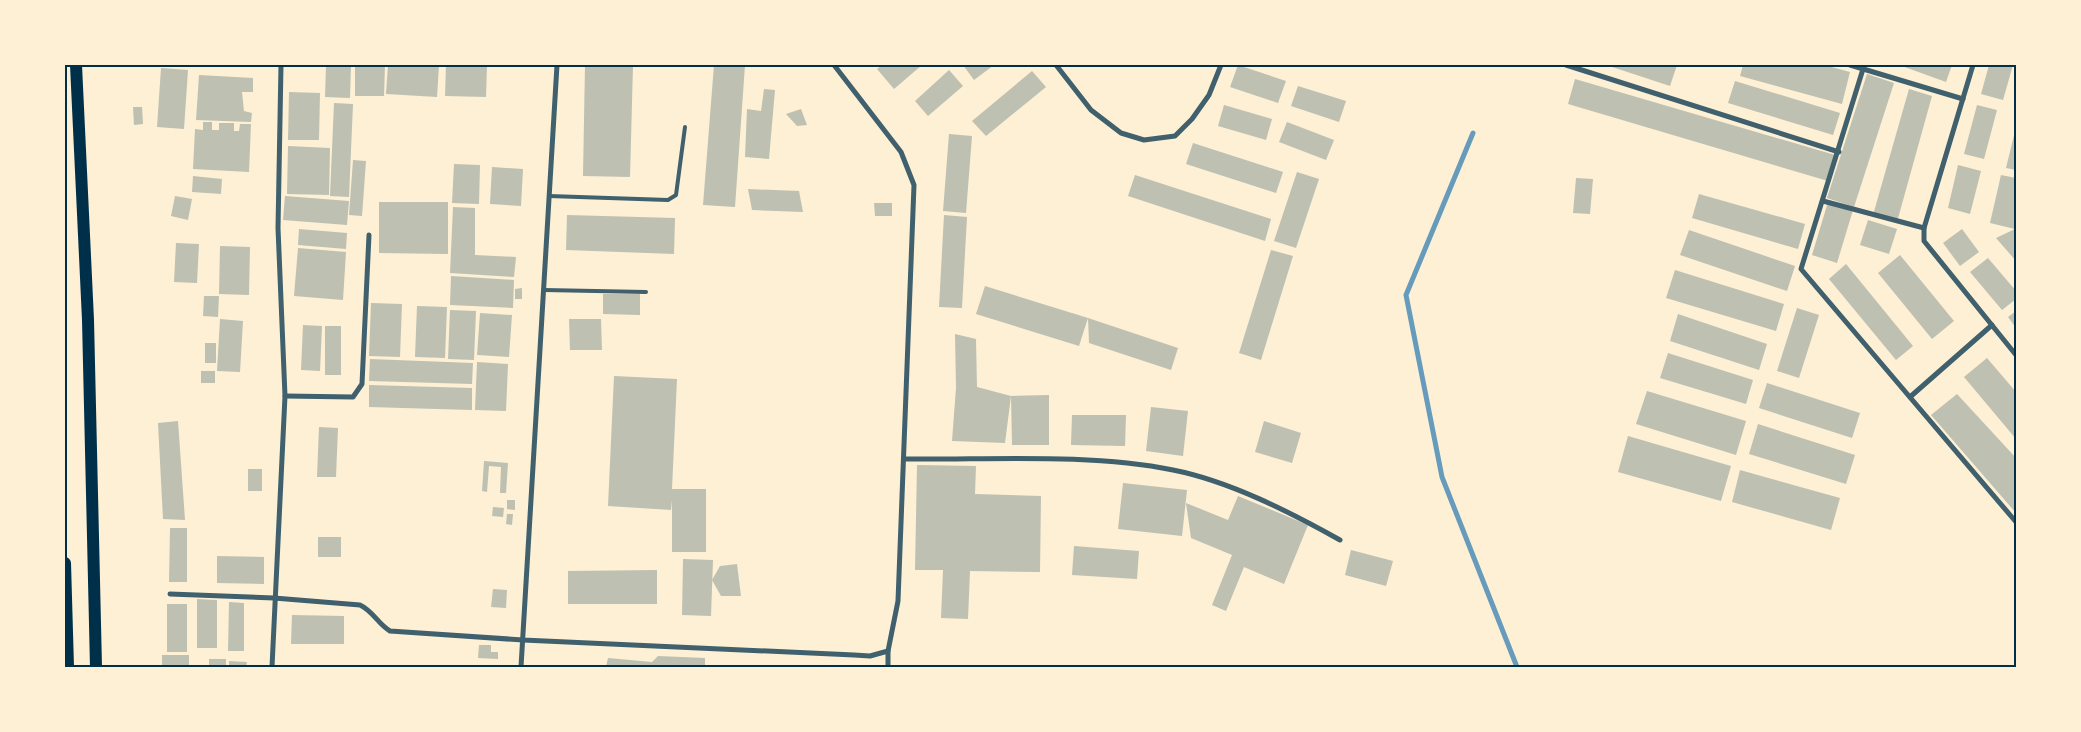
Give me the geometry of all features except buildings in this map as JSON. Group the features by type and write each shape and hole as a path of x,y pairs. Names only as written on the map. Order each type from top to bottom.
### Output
{"main road":[{"path":"76,65 88,329 96,667"},
{"path":"65,563 68,667"}],"street":[{"path":"272,667 285,396 278,228 281,65"},
{"path":"521,667 557,65"},
{"path":"834,65 901,152 914,185 898,601 888,651 888,667"},
{"path":"1056,65 1091,110 1121,133 1144,140 1175,136 1192,119 1209,95 1221,65"},
{"path":"1566,65 1838,152"},
{"path":"1850,65 1962,99"},
{"path":"1973,65 1924,228 1924,241 2016,355"},
{"path":"1863,69 1801,270 2016,522"},
{"path":"1823,201 1924,228"},
{"path":"285,396 353,397 359,391 362,384 369,234"},
{"path":"1910,397 1992,325"},
{"path":"904,459 1092,460 1174,470 1216,482 1254,498 1312,524 1340,540"},
{"path":"170,594 274,598 360,605 369,609 383,627 390,631 523,640 870,656 888,651"}],"lane":[{"path":"549,196 668,200 676,194 684,127"},
{"path":"544,290 646,292"}],"waterway":[{"path":"1473,133 1406,295 1442,477 1517,667"}]}
